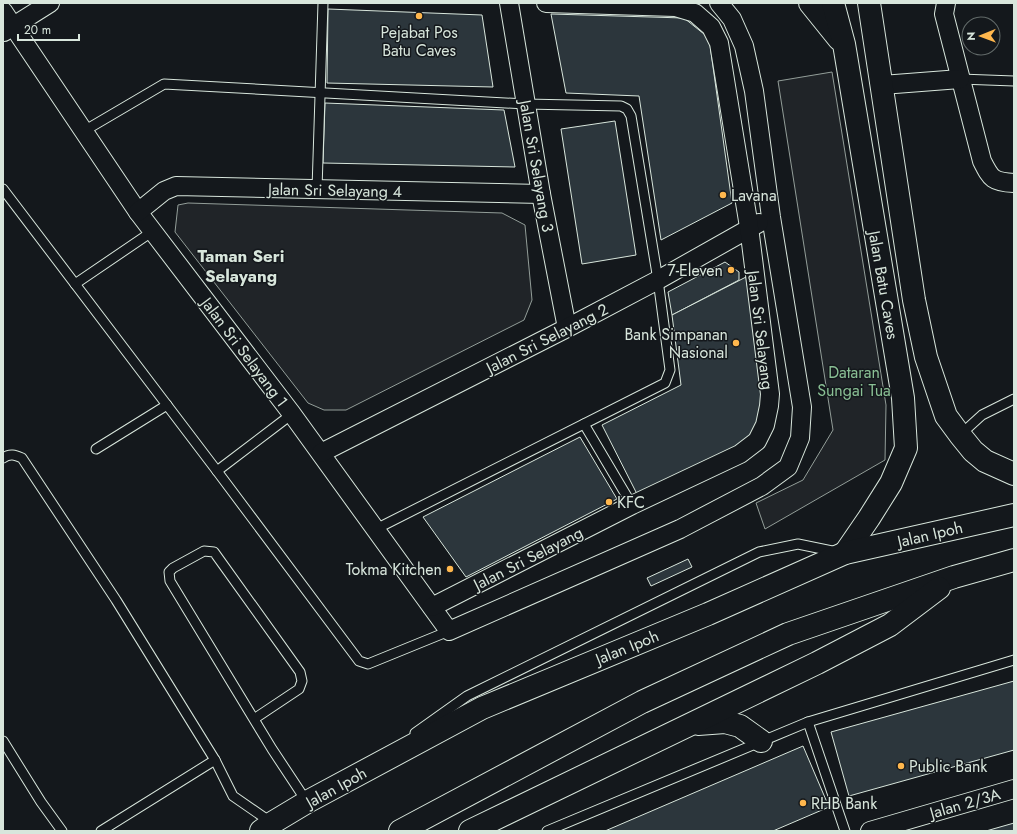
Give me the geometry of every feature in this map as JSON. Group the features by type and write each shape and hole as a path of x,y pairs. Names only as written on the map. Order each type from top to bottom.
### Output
{"main road":[{"path":"810,3 844,44"},
{"name":"Jalan Batu Caves","path":"833,3 844,44 903,398 906,448 890,483 869,518 845,553"},
{"name":"Jalan Batu Caves","path":"869,3 914,300 926,357 946,416 960,435 973,451 985,461 1014,474"},
{"name":"Jalan Ipoh","path":"267,827 307,802 482,708 708,614 845,553 1014,515"},
{"path":"400,831 642,702 781,638 954,577 1014,560"},
{"path":"470,831 810,666 890,625 954,577"},
{"path":"683,727 709,722 725,722 740,726 761,741"}],"street":[{"path":"6,23 50,3"},
{"name":"Jalan Sri Selayang 3","path":"509,3 541,194 567,328"},
{"name":"Jalan Sri Selayang","path":"432,607 632,505 740,454 757,441 765,425 769,406 770,394 749,227 719,43 711,27 695,13 675,7 546,3"},
{"name":"Jalan Sri Selayang","path":"449,631 680,529 762,486 788,467 800,438 802,407 771,217 754,91 744,46 732,19 719,3"},
{"path":"945,8 960,79 982,161 990,176 1001,182 1014,183"},
{"name":"Jalan Sri Selayang 1","path":"6,23 84,131 138,212 321,453 449,631"},
{"path":"882,85 960,79"},
{"name":"Jalan Sri Selayang 4","path":"138,212 164,191 176,186 541,194"},
{"name":"Jalan Sri Selayang 2","path":"321,453 567,328 658,280 749,227 771,217"},
{"name":"Jalan 2/3A","path":"870,831 1014,789"}],"lane":[{"path":"317,189 323,3"},
{"path":"960,79 1014,82"},
{"path":"84,131 164,84 526,104 621,106 627,109 632,116 658,280 670,370 665,383 376,530"},
{"path":"3,189 217,470 359,661 368,664 449,631"},
{"path":"75,284 153,231"},
{"path":"960,435 982,415 1014,399"},
{"path":"96,449 167,405"},
{"path":"217,470 292,414"},
{"path":"584,424 632,505"},
{"path":"3,458 7,455 14,455 22,458 116,600 215,760 233,796 267,827"},
{"path":"354,777 467,696 760,552 798,544 845,553"},
{"path":"254,719 299,689 302,681 300,672 214,552 204,550 173,568 169,572 170,581 254,719 307,802"},
{"path":"547,831 808,722 1014,660"},
{"path":"808,722 845,831"},
{"path":"3,740 41,802 62,831"},
{"path":"101,831 215,760"}],"green space":[{"name":"Dataran Sungai Tua","path":"832,72 886,405 885,460 765,529 756,503 803,480 833,430 778,81"},
{"path":"188,203 502,213 525,225 532,300 524,320 346,410 324,410 308,403 175,232 178,205"}],"building":[{"path":"328,9 482,15 493,87 327,83"},
{"path":"551,14 684,18 709,38 732,203 661,240 639,96 566,93"},
{"path":"325,103 504,110 515,167 323,163"},
{"path":"615,121 636,255 582,264 561,129"},
{"path":"725,262 739,272 739,280 672,315 668,292"},
{"path":"746,277 766,409 754,438 637,494 602,425 681,385 672,315"},
{"path":"580,437 617,499 466,577 423,517"},
{"path":"688,559 692,567 651,586 647,578"},
{"path":"1014,681 1014,750 849,796 831,732"},
{"path":"803,746 829,807 773,831 605,831"},
{"path":"1014,823 1014,831 986,831"}],"place":[{"name":"Pejabat Pos Batu Caves","path":"419,16"},
{"name":"Lavana","path":"723,195"},
{"name":"7-Eleven","path":"731,270"},
{"name":"Bank Simpanan Nasional","path":"736,343"},
{"name":"KFC","path":"609,502"},
{"name":"Tokma Kitchen","path":"450,569"},
{"name":"Public Bank","path":"901,766"},
{"name":"RHB Bank","path":"803,803"}],"district":[{"name":"Taman Seri Selayang","path":"241,266"}]}
